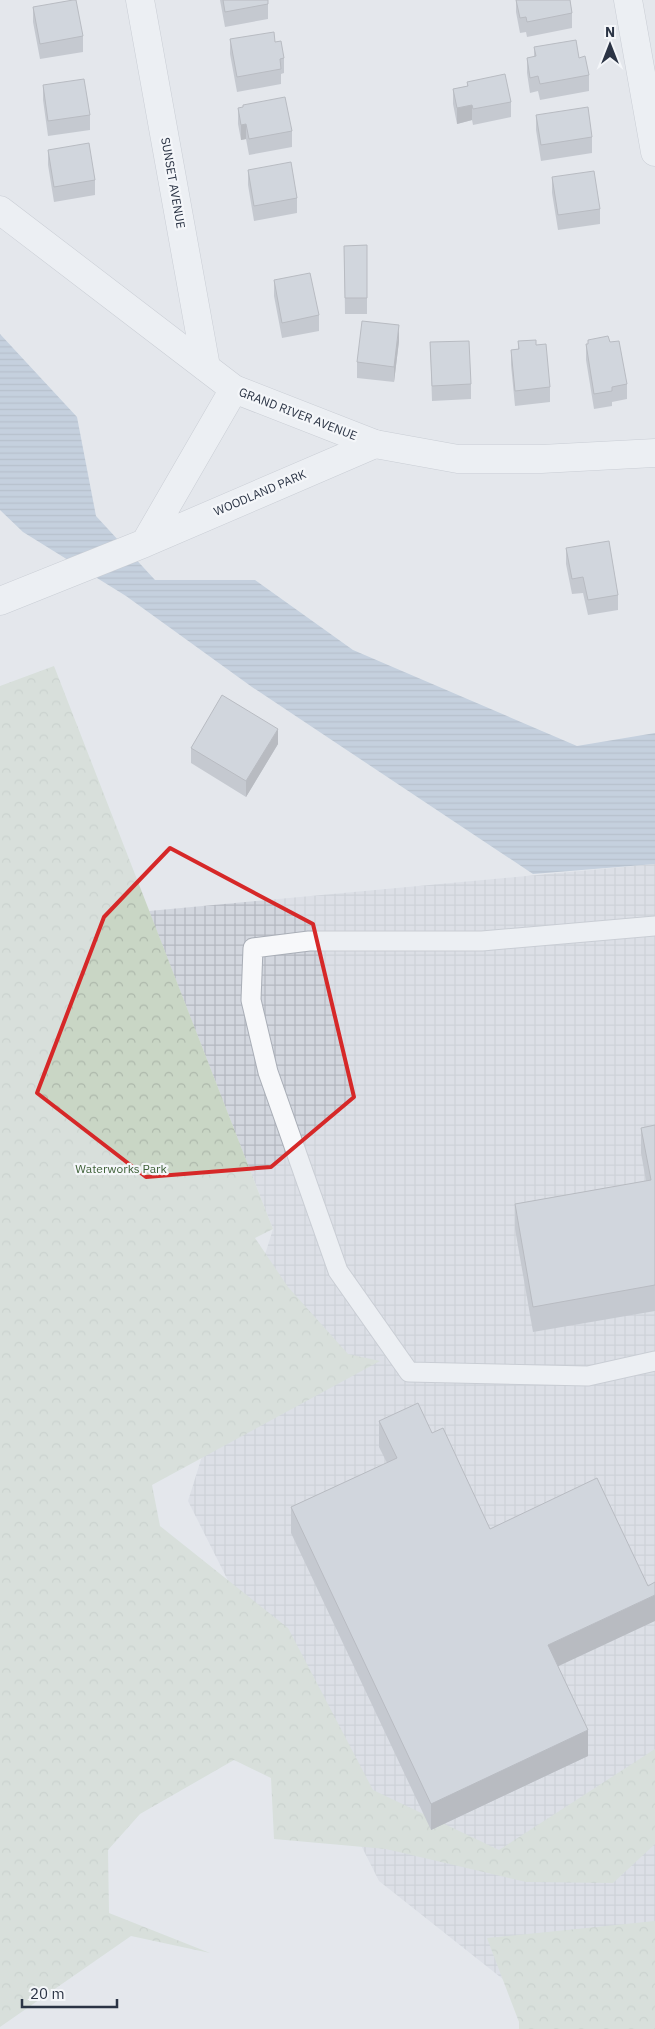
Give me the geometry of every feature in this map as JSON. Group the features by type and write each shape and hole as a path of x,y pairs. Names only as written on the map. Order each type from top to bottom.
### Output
{"street":[{"name":"SUNSET AVENUE","path":"140,0 206,367"},
{"path":"628,0 655,152"},
{"name":"GRAND RIVER AVENUE","path":"0,210 234,389 375,444 458,459 541,459 655,453"},
{"path":"145,542 234,389"},
{"name":"WOODLAND PARK","path":"0,601 145,542 375,444"}],"lane":[{"path":"655,926 482,941 309,941 253,948 251,1000 268,1072 338,1271 409,1372 588,1376 655,1361"}],"highlighted area":[{"path":"170,848 313,924 354,1097 271,1167 146,1177 37,1093 104,917"}],"shaded area":[{"path":"655,864 655,2029 566,2029 379,1881 188,1501 273,1229 149,911"}],"green space":[{"name":"Waterworks Park","path":"54,666 273,1229 255,1238 288,1287 348,1354 380,1361 152,1485 160,1526 288,1628 373,1790 499,1850 655,1749 655,1844 613,1883 526,1882 386,1849 274,1839 271,1778 234,1760 140,1814 108,1850 109,1913 210,1953 131,1936 0,2027 0,686"},
{"path":"655,1921 655,2029 519,2029 519,2022 487,1938"}],"water":[{"path":"0,334 77,417 96,516 155,580 255,580 353,650 577,746 655,733 655,864 533,874 252,687 126,596 23,532 0,510"}],"building":[{"path":"76,0 83,36 40,44 33,7"},
{"path":"223,0 268,0 268,4 225,12"},
{"path":"516,0 570,0 572,13 527,22 526,17 520,18"},
{"path":"274,32 275,42 281,41 284,58 280,59 281,69 237,77 230,39"},
{"path":"576,40 579,58 585,56 589,75 540,84 538,76 530,78 527,58 536,56 534,47"},
{"path":"505,74 511,102 473,109 472,105 457,108 453,89 468,86 467,82"},
{"path":"84,79 90,115 48,121 43,85"},
{"path":"285,97 292,131 249,139 246,124 241,125 238,108 243,107 243,105"},
{"path":"588,107 592,137 541,145 536,115"},
{"path":"89,143 95,180 54,187 48,150"},
{"path":"291,162 297,198 254,206 248,170"},
{"path":"594,171 600,209 558,215 552,177"},
{"path":"367,245 367,298 345,298 344,246"},
{"path":"310,273 319,315 282,323 274,280"},
{"path":"362,321 399,325 394,367 357,362"},
{"path":"608,336 610,342 619,341 627,384 612,387 612,391 594,394 586,344 588,344 588,340"},
{"path":"536,340 536,345 546,344 550,387 515,391 511,350 519,349 518,341"},
{"path":"469,341 471,384 432,386 430,342"},
{"path":"609,541 618,595 588,600 583,577 572,579 566,548"},
{"path":"222,695 278,729 246,781 191,748"},
{"path":"655,1125 655,1285 533,1307 515,1204 651,1180 641,1128"},
{"path":"418,1403 432,1433 443,1428 490,1529 597,1478 648,1586 655,1582 655,1595 548,1645 588,1730 431,1804 291,1507 397,1458 379,1421"}]}
